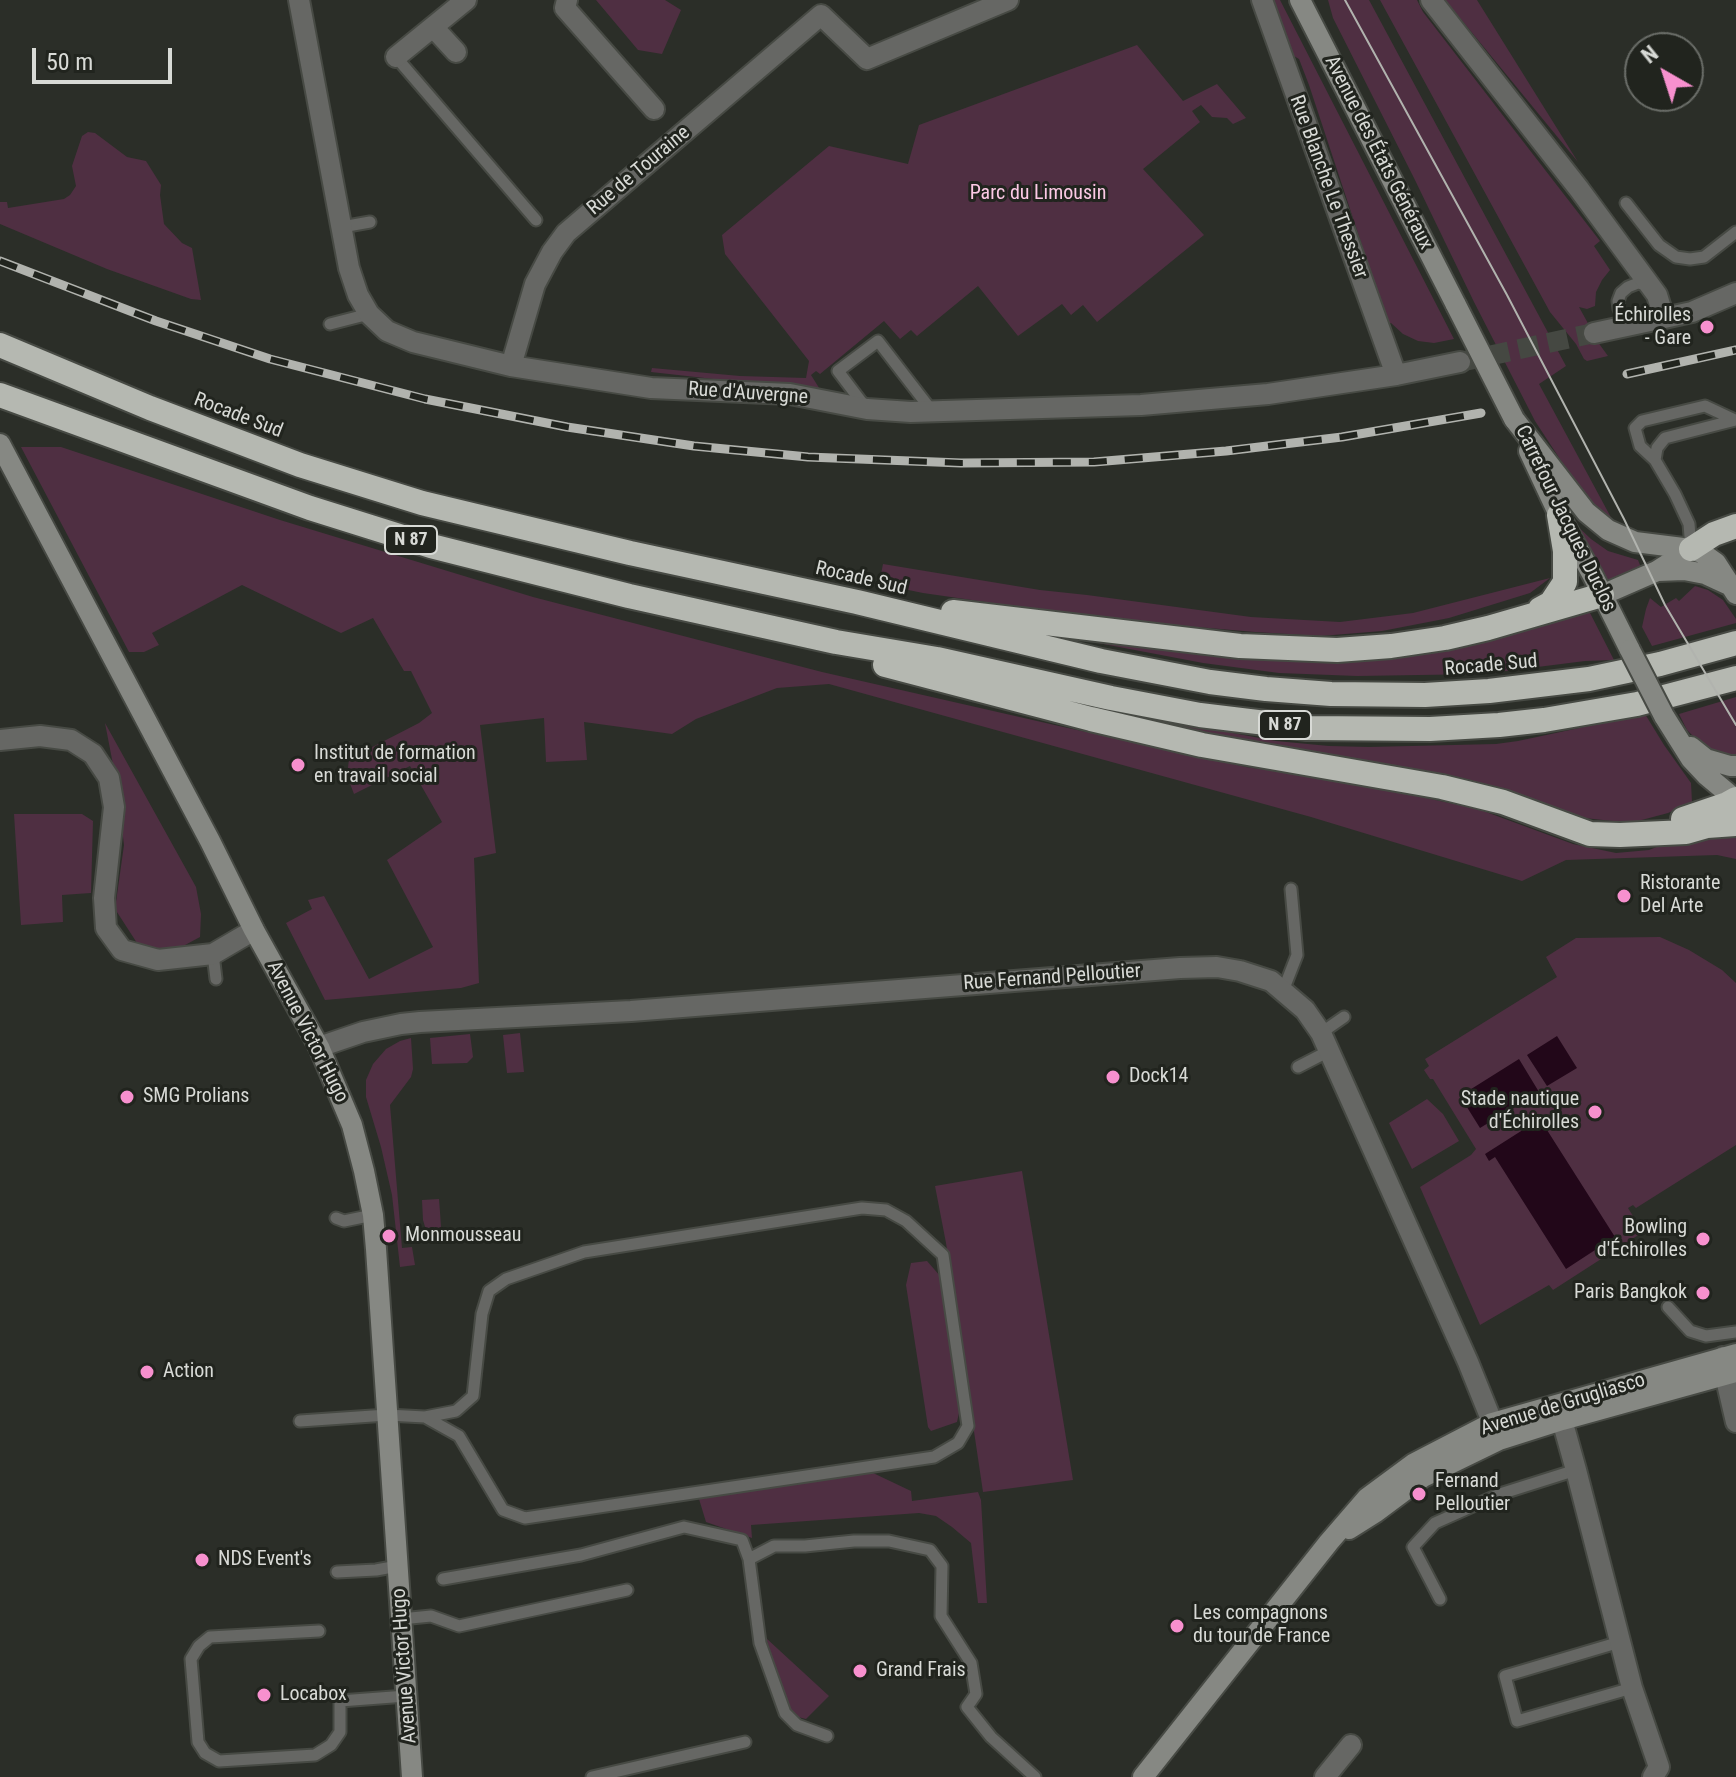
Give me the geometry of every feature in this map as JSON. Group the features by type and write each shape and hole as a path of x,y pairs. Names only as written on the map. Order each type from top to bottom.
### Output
{"highway":[{"path":"0,331 34,344 150,408"},
{"name":"Rocade Sud","path":"0,345 150,408 300,465 422,503 630,553 857,602 1017,642 1210,682 1331,694 1425,695 1489,691 1589,679 1736,643"},
{"name":"N 87","path":"0,395 178,462 431,546 629,596 836,642 937,659 1200,715 1307,728 1430,729 1544,720 1637,704 1736,678"},
{"path":"1535,613 1551,603 1565,582 1565,551 1559,515"},
{"path":"1691,549 1714,534 1736,526"},
{"path":"857,602 1195,641 1298,650 1337,650 1421,642 1488,628 1602,595"},
{"path":"836,642 870,662 1091,719 1202,745 1442,787 1503,802 1590,834 1686,832 1707,826 1736,824"},
{"path":"1640,835 1736,799"}],"main road":[{"name":"Avenue des États Généraux","path":"1300,0 1514,419"},
{"name":"Carrefour Jacques Duclos","path":"1514,419 1559,515 1678,738"},
{"name":"Carrefour Jacques Duclos","path":"1514,419 1586,512 1608,530 1635,542 1702,553 1716,563 1734,590"},
{"name":"Avenue Victor Hugo","path":"0,444 254,930 319,1047 352,1125 373,1215 412,1777"},
{"path":"1602,595 1657,571 1691,549"},
{"path":"1657,571 1684,570 1705,574 1734,590"},
{"path":"1678,738 1706,759 1736,766"},
{"path":"1678,738 1706,775 1736,799"},
{"name":"Avenue de Grugliasco","path":"1143,1777 1329,1542 1367,1498 1413,1464 1496,1431 1730,1365"},
{"name":"Avenue de Grugliasco","path":"1496,1431 1562,1420 1730,1365"}],"street":[{"name":"Rue d'Auvergne","path":"299,0 349,268 358,295 369,314 387,331 413,342 511,366 651,388 790,394 867,409 932,411 1141,405 1268,394 1460,362"},
{"path":"396,57 466,0"},
{"path":"567,0 565,8 654,109"},
{"name":"Rue de Touraine","path":"511,366 535,284 566,233 821,15 867,59 1008,0"},
{"name":"Rue Blanche Le Thessier","path":"1262,0 1396,375"},
{"path":"1431,0 1579,189 1657,295 1664,318"},
{"path":"433,27 456,52"},
{"path":"1594,333 1692,312 1736,293"},
{"path":"0,740 40,736 71,740 93,754 109,778 114,807 104,898 106,928 122,950 158,960 213,954 254,930"},
{"name":"Rue Fernand Pelloutier","path":"319,1047 363,1032 420,1022 631,1011 1180,968 1217,967 1271,981 1305,1010 1325,1042 1496,1431"},
{"path":"1730,1365 1736,1422"},
{"name":"Avenue de Grugliasco","path":"1562,1420 1632,1688 1659,1767 1653,1777"},
{"path":"1325,1777 1351,1745"}],"lane":[{"path":"396,57 536,220"},
{"path":"1626,203 1659,245 1676,257 1704,257 1736,232"},
{"path":"342,227 370,222"},
{"path":"1626,326 1619,309 1621,293 1638,283 1650,286"},
{"path":"330,324 369,314"},
{"path":"867,409 838,371 878,341 932,411"},
{"path":"1655,460 1657,448 1665,438 1735,420 1705,406 1642,421 1635,428 1640,446 1655,460 1689,524 1691,549"},
{"path":"1651,419 1664,429 1665,438"},
{"path":"1283,991 1297,955 1291,889"},
{"path":"213,954 216,979"},
{"path":"1298,1067 1325,1042 1344,1017"},
{"path":"300,1421 387,1415 425,1417 456,1411 473,1396 482,1314 489,1291 506,1279 584,1252 862,1208 886,1210 906,1221 943,1255 968,1426 958,1443 934,1457 525,1518 503,1510 459,1436 425,1417"},
{"path":"336,1218 344,1221 373,1215"},
{"path":"1668,1307 1690,1331 1706,1336 1736,1332"},
{"path":"1440,1599 1413,1547 1435,1523 1500,1494 1576,1470"},
{"path":"443,1579 581,1555 684,1527 742,1540 749,1559 760,1643 785,1713 797,1725 827,1736"},
{"path":"749,1559 774,1546 854,1541 889,1541 930,1550 942,1566 941,1616 971,1663 976,1694 967,1707 991,1737 1035,1777"},
{"path":"337,1572 398,1566"},
{"path":"401,1619 431,1616 459,1626 627,1590"},
{"path":"319,1631 210,1637 199,1646 191,1659 198,1742 205,1753 219,1761 315,1755 331,1745 340,1732 340,1701 406,1696"},
{"path":"1620,1642 1505,1676 1517,1721 1632,1688"},
{"path":"592,1777 745,1742"}],"green space":[{"path":"596,0 665,0 681,10 662,54 638,50"},
{"path":"1270,0 1280,0 1454,339 1434,343 1418,341 1388,324 1309,85 1299,59 1287,52"},
{"path":"1328,0 1369,0 1566,366 1539,384 1614,523 1594,506 1575,482 1535,421 1333,18"},
{"path":"1380,0 1417,0 1423,12 1600,241 1594,246 1610,270 1596,292 1595,306 1587,309 1579,307 1608,356 1584,359 1550,312"},
{"path":"1477,0 1578,162 1446,1"},
{"name":"Parc du Limousin","path":"1137,45 1183,101 1217,84 1246,118 1233,124 1227,118 1212,117 1201,105 1192,111 1200,122 1143,169 1204,235 1097,322 1083,305 1071,315 1062,304 1018,336 978,286 917,336 911,330 900,339 884,321 820,374 816,371 811,375 821,391 651,372 652,368 806,378 809,361 725,254 722,235 829,146 908,164 919,125"},
{"path":"88,132 95,133 127,157 146,161 161,185 164,224 182,243 192,248 201,300 107,269 0,224 0,202 7,202 8,208 64,199 70,195 76,186 72,166 82,136"},
{"path":"21,447 61,447 280,520 533,597 822,672 1246,767 1355,783 1478,809 1573,844 1616,853 1649,850 1694,832 1736,833 1736,859 1717,855 1566,860 1522,881 1311,817 829,684 777,688 696,719 672,734 584,722 587,760 546,762 544,718 480,725 496,853 474,858 479,983 461,988 325,1000 286,923 312,909 308,900 324,896 369,979 433,947 387,860 442,822 410,766 354,794 347,776 349,759 419,723 432,713 411,671 404,671 373,618 341,633 242,585 152,633 159,645 144,652 129,652"},
{"path":"1572,521 1608,551 1638,560 1642,570 1601,586"},
{"path":"883,564 1040,590 1251,617 1340,622 1413,613 1550,578 1530,593 1449,618 1382,631 1321,636 1104,619 923,593 879,584"},
{"path":"1695,586 1723,600 1736,623 1652,646 1642,627 1650,598 1661,607 1676,598 1679,601"},
{"path":"1588,609 1614,660 1482,674 1357,676 1279,673 1203,663 1098,643 1099,637 1275,654"},
{"path":"1736,697 1736,758 1717,755 1687,730 1679,714"},
{"path":"1122,709 1276,741 1369,747 1496,744 1645,714 1691,783 1692,802 1668,813 1638,821 1584,818 1520,794 1467,779 1119,719"},
{"path":"105,723 196,887 201,914 200,937 172,952 137,943 115,909 124,845"},
{"path":"14,814 82,814 93,821 91,893 62,895 63,922 21,925"},
{"name":"Stade nautique d'Échirolles","path":"1660,937 1689,950 1722,970 1736,983 1736,1145 1636,1208 1633,1205 1628,1208 1643,1232 1553,1290 1549,1285 1480,1325 1420,1187 1476,1149 1433,1079 1424,1070 1429,1066 1425,1059 1557,977 1546,957 1576,938"},
{"path":"520,1033 524,1072 507,1073 503,1035"},
{"path":"470,1034 473,1057 467,1063 432,1064 430,1038"},
{"path":"411,1038 411,1077 390,1105 402,1248 412,1247 415,1265 400,1267 392,1195 366,1097 366,1080 373,1064 386,1049"},
{"path":"1427,1099 1443,1114 1459,1141 1412,1169 1389,1123"},
{"path":"1022,1171 1073,1480 983,1492 935,1186"},
{"path":"439,1199 442,1242 433,1239 423,1220 422,1200"},
{"path":"927,1261 941,1277 961,1404 957,1422 931,1431 906,1285 911,1263"},
{"path":"871,1472 911,1491 912,1501 978,1492 987,1603 978,1603 971,1543 936,1516 919,1513 751,1525 752,1538 706,1522 699,1499"},
{"path":"766,1638 829,1696 806,1719 798,1717 788,1708"}],"shaded area":[{"path":"1557,1036 1577,1068 1547,1086 1527,1055"},
{"path":"1519,1059 1539,1092 1480,1128 1460,1096"},
{"path":"1540,1119 1615,1237 1566,1269 1495,1157 1489,1161 1485,1154"}],"tunnel":[{"path":"1460,362 1594,333"}],"tram line":[{"path":"1345,0 1507,295 1624,519 1665,605 1736,725"}],"railway":[{"path":"0,261 156,321 270,359 425,399 567,427 694,446 808,457 961,463 1094,462 1342,437 1481,413"},
{"path":"1627,374 1736,350"}],"place":[{"name":"Échirolles - Gare","path":"1707,327"},
{"name":"Institut de formation en travail social","path":"298,765"},
{"name":"Ristorante Del Arte","path":"1624,896"},
{"name":"Dock14","path":"1113,1077"},
{"name":"SMG Prolians","path":"127,1097"},
{"name":"Stade nautique d'Échirolles","path":"1595,1112"},
{"name":"Monmousseau","path":"389,1236"},
{"name":"Bowling d'Échirolles","path":"1703,1239"},
{"name":"Paris Bangkok","path":"1703,1293"},
{"name":"Action","path":"147,1372"},
{"name":"Fernand Pelloutier","path":"1419,1494"},
{"name":"NDS Event's","path":"202,1560"},
{"name":"Les compagnons du tour de France","path":"1177,1626"},
{"name":"Grand Frais","path":"860,1671"},
{"name":"Locabox","path":"264,1695"}]}
